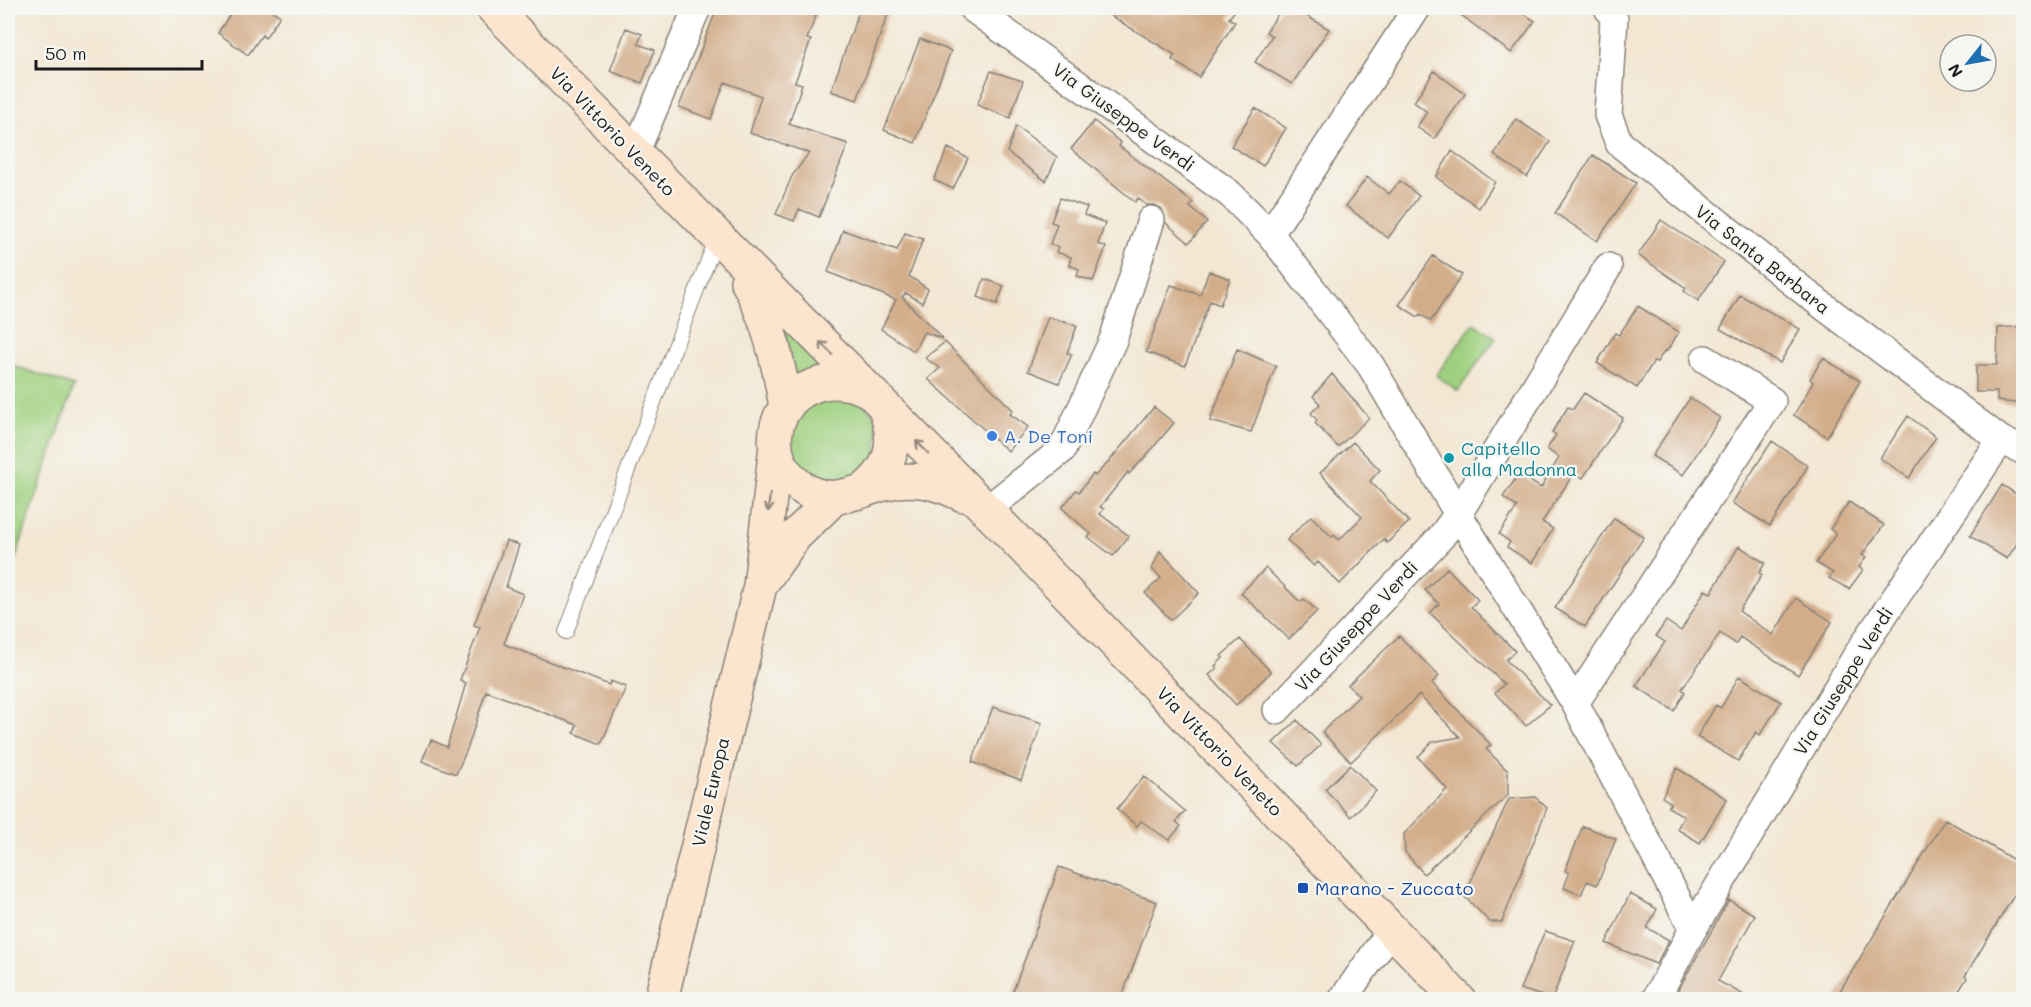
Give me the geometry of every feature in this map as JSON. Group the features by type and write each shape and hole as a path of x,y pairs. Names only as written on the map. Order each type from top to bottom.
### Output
{"main road":[{"name":"Via Vittorio Veneto","path":"493,8 982,507 1459,999"},
{"name":"Via Vittorio Veneto","path":"725,246 760,305 776,355 786,406"},
{"name":"Via Vittorio Veneto","path":"786,406 796,395 823,381 838,380 877,401"},
{"path":"786,406 776,431 776,445 780,462 789,476 801,488 817,495 848,495 883,472 893,447 892,429 877,401"},
{"name":"Viale Europa","path":"661,999 760,585 776,445"},
{"name":"Via Vittorio Veneto","path":"848,495 896,482 921,480 951,489 982,507"},
{"name":"Viale Europa","path":"760,585 813,515 848,495"}],"street":[{"path":"635,153 697,8"},
{"name":"Via Giuseppe Verdi","path":"972,8 1230,194 1270,234 1371,366 1458,514 1616,767 1693,929"},
{"path":"1270,234 1417,8"},
{"name":"Via Santa Barbara","path":"1608,8 1614,19 1608,116 1619,143 1810,296 2012,446"},
{"path":"982,507 1062,450 1113,340 1152,220"},
{"name":"Via Giuseppe Verdi","path":"1277,710 1441,537 1458,514 1608,267"},
{"path":"1575,703 1772,401 1705,359"},
{"name":"Via Giuseppe Verdi","path":"1655,999 1693,929 1857,655 2012,446"},
{"path":"1342,999 1392,929"}],"lane":[{"path":"566,632 725,246"}],"green space":[{"path":"778,305 839,363 796,379"},
{"path":"1474,323 1496,338 1458,391 1436,375"},
{"path":"8,364 74,386 8,580"},
{"path":"854,396 877,417 878,460 846,486 808,479 787,443 804,402"}],"building":[{"path":"234,8 268,8 280,16 265,38 262,35 248,55 218,33"},
{"path":"717,8 819,8 807,39 811,40 795,82 802,84 789,124 848,144 819,217 799,209 794,221 776,214 792,176 809,153 750,133 761,96 725,82 711,119 679,107"},
{"path":"860,8 890,8 857,100 831,91"},
{"path":"1098,8 1237,8 1229,18 1235,22 1199,77 1172,60 1175,55"},
{"path":"1282,8 1293,8 1329,29 1292,84 1255,62 1272,36 1266,32"},
{"path":"1452,8 1515,8 1535,21 1511,53"},
{"path":"626,28 642,34 638,44 655,50 642,83 610,71"},
{"path":"920,39 951,51 915,143 884,130"},
{"path":"991,71 1023,81 1010,118 977,105"},
{"path":"1434,71 1465,94 1434,139 1417,127 1427,112 1414,102"},
{"path":"1255,108 1286,128 1263,166 1231,146"},
{"path":"1516,119 1550,142 1527,177 1494,155"},
{"path":"1094,121 1121,143 1119,146 1193,203 1190,207 1207,222 1189,243 1166,223 1162,209 1155,205 1146,205 1138,198 1135,202 1071,149"},
{"path":"1016,126 1057,157 1046,181 1007,152"},
{"path":"948,148 968,158 953,189 934,180"},
{"path":"1452,151 1495,182 1479,208 1436,177"},
{"path":"1593,155 1636,183 1597,241 1555,213"},
{"path":"1367,177 1389,194 1400,181 1419,196 1388,238 1346,206"},
{"path":"1060,198 1087,207 1084,215 1105,223 1098,244 1106,247 1093,281 1077,276 1079,269 1069,265 1071,257 1056,252 1058,247 1050,244 1057,224 1051,222"},
{"path":"1661,220 1724,262 1698,301 1684,291 1686,288 1638,255"},
{"path":"843,230 897,250 905,233 923,239 909,276 928,289 922,303 906,293 902,297 943,339 924,332 914,351 881,329 896,300 828,272"},
{"path":"1433,256 1462,275 1431,321 1420,314 1418,317 1399,305"},
{"path":"1209,271 1230,279 1220,305 1210,301 1185,366 1146,352 1171,285 1200,295"},
{"path":"984,279 1004,286 997,304 978,297"},
{"path":"1740,295 1800,329 1780,363 1720,329"},
{"path":"1638,306 1679,332 1667,351 1665,350 1657,362 1654,361 1637,388 1597,363 1615,333 1619,335"},
{"path":"1048,317 1077,326 1067,353 1072,354 1059,383 1028,371"},
{"path":"2024,326 2024,404 1997,401 1997,392 1976,392 1976,365 1997,365 1998,328"},
{"path":"945,342 1013,410 1010,414 1028,427 1008,451 928,379 940,368 925,358"},
{"path":"1237,349 1276,366 1251,432 1210,421"},
{"path":"1823,358 1860,381 1827,437 1794,415 1813,382 1810,379"},
{"path":"1332,374 1369,418 1338,447 1315,423 1317,420 1311,413 1320,404 1313,396"},
{"path":"1584,393 1623,418 1583,478 1574,473 1542,522 1553,529 1532,563 1507,547 1510,542 1499,534 1517,507 1503,497 1519,474 1541,488 1559,458 1547,449 1556,435 1552,432 1568,407 1573,409"},
{"path":"1690,398 1720,418 1683,475 1652,456"},
{"path":"1154,407 1174,423 1129,474 1128,472 1100,507 1104,509 1100,514 1129,536 1113,556 1088,537 1091,534 1062,508 1076,490 1079,492 1093,474 1095,476 1111,459"},
{"path":"1908,416 1936,437 1909,478 1880,458"},
{"path":"1772,441 1808,466 1770,526 1732,503"},
{"path":"1353,442 1380,470 1370,481 1409,522 1387,543 1384,539 1340,584 1318,562 1314,566 1287,540 1311,516 1332,537 1334,535 1339,540 1362,517 1320,473"},
{"path":"2002,485 2024,499 2024,533 2007,559 1970,536"},
{"path":"1849,502 1884,525 1862,555 1866,557 1859,567 1863,570 1849,589 1829,578 1833,573 1816,563 1836,534 1830,529"},
{"path":"1614,518 1644,537 1585,627 1555,608"},
{"path":"506,541 519,545 506,587 523,594 504,644 609,685 610,681 626,687 601,744 574,733 577,725 486,691 468,747 456,774 422,761 431,740 447,747 466,683 460,680 480,627 474,625"},
{"path":"1739,546 1765,563 1759,573 1762,575 1739,611 1773,635 1796,598 1832,622 1798,675 1740,637 1736,644 1720,633 1682,689 1685,692 1674,711 1636,686 1665,642 1656,636 1666,621 1681,631 1705,590 1711,593"},
{"path":"1160,551 1199,593 1171,620 1145,593 1161,578 1152,569"},
{"path":"1266,568 1300,602 1304,599 1317,611 1289,639 1241,593"},
{"path":"1447,568 1478,600 1471,607 1515,651 1506,660 1550,705 1526,726 1495,693 1504,684 1430,613 1439,604 1425,590"},
{"path":"1399,636 1439,676 1432,683 1491,745 1486,749 1508,771 1508,795 1424,874 1405,852 1404,834 1447,789 1418,757 1432,742 1460,737 1419,695 1351,762 1322,732 1359,696 1348,685"},
{"path":"1240,639 1271,672 1236,705 1209,675 1217,668 1215,666 1223,658 1221,656"},
{"path":"1739,676 1781,702 1760,735 1756,732 1738,761 1697,737 1716,705 1721,708"},
{"path":"993,707 1042,723 1021,780 972,762"},
{"path":"1297,720 1321,745 1298,766 1273,743"},
{"path":"1350,765 1376,791 1351,817 1325,789"},
{"path":"1677,768 1727,799 1700,843 1677,829 1684,816 1668,807 1671,803 1662,797"},
{"path":"1144,776 1185,811 1176,822 1181,826 1169,840 1141,821 1137,826 1117,809"},
{"path":"1535,797 1547,808 1502,922 1490,922 1464,896 1509,799"},
{"path":"1945,819 2024,866 2024,879 1965,976 1967,978 1954,999 1835,999"},
{"path":"1583,826 1616,839 1597,885 1587,881 1581,895 1564,888 1569,873 1565,871"},
{"path":"1059,867 1157,902 1121,999 1027,999 1012,994"},
{"path":"1630,894 1657,909 1647,928 1669,940 1656,964 1606,943"},
{"path":"1729,900 1755,915 1718,981 1751,999 1673,999"},
{"path":"1545,931 1575,941 1552,999 1520,989"}],"place":[{"name":"A. De Toni","path":"992,436"},
{"name":"Capitello alla Madonna","path":"1449,458"},
{"name":"Marano - Zuccato","path":"1303,888"}]}
